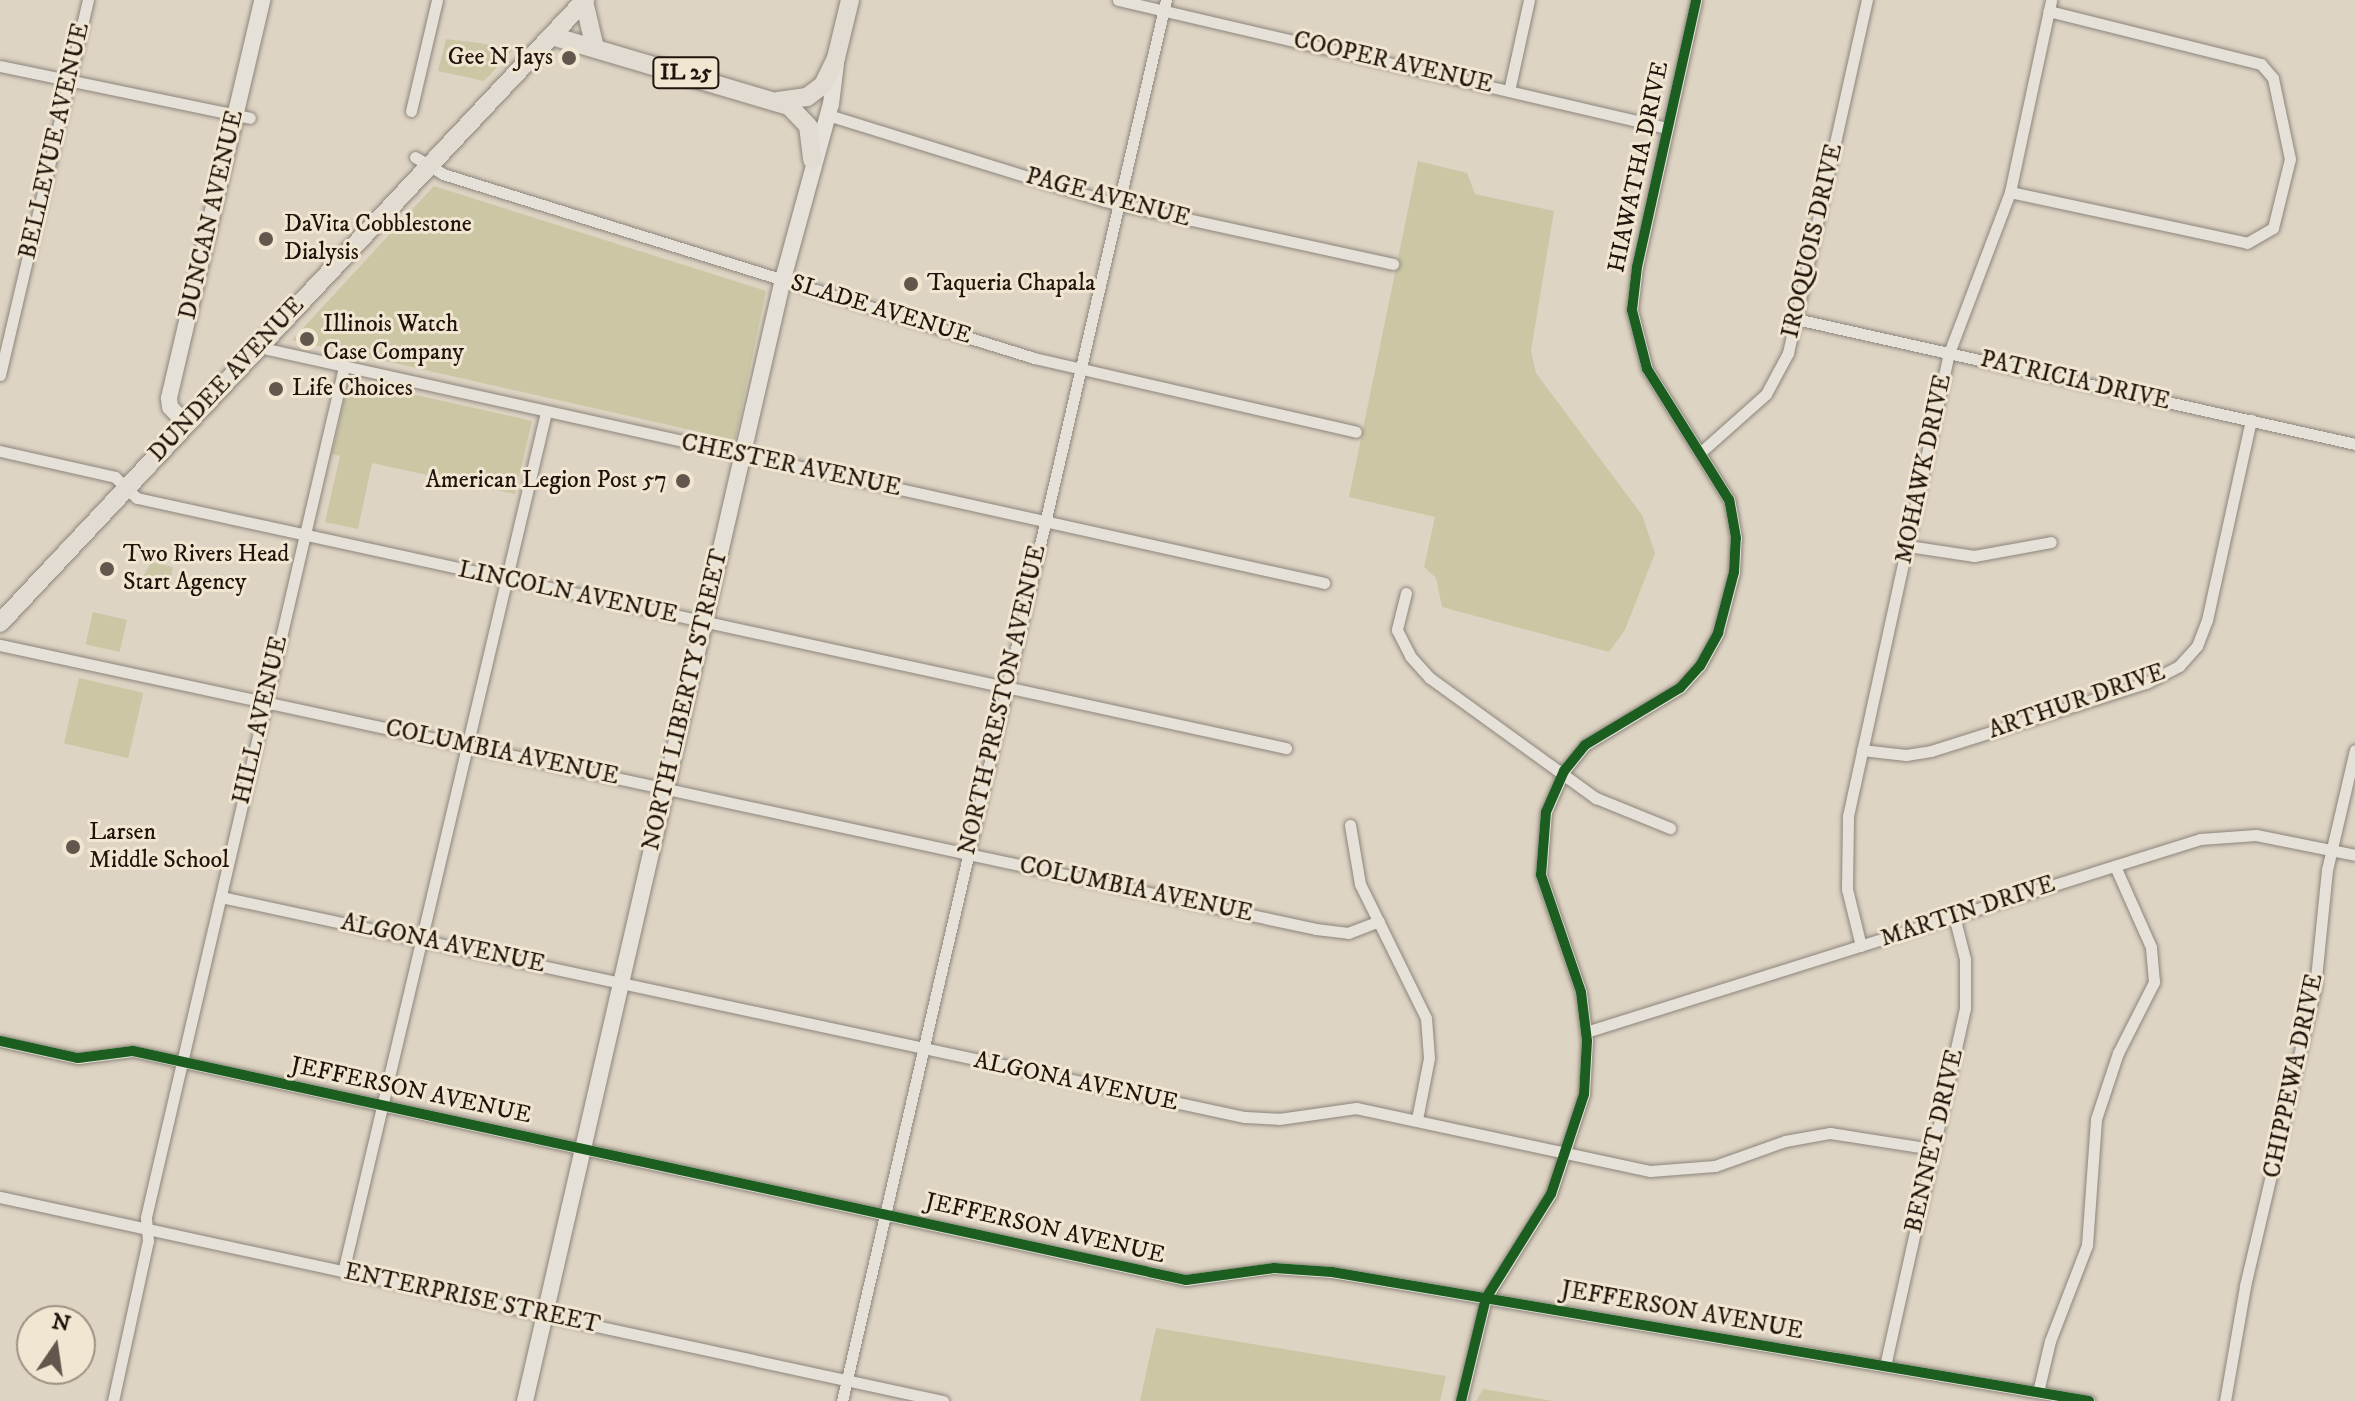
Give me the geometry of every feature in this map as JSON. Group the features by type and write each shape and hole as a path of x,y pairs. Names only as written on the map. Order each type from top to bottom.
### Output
{"main road":[{"name":"DUNCAN AVENUE","path":"186,424 170,407 169,398 243,116 262,0"},
{"path":"552,36 594,44 584,0"},
{"name":"DUNDEE AVENUE","path":"0,623 258,347 422,161 552,36 584,0"},
{"name":"NORTH LIBERTY STREET","path":"525,1401 783,279 812,160 828,115 836,58 850,0"},
{"name":"IL 25","path":"594,44 778,101"},
{"path":"778,101 818,90 836,58"},
{"path":"778,101 806,123 812,160"}],"street":[{"name":"BELLEVUE AVENUE","path":"0,375 88,0"},
{"path":"411,111 437,0"},
{"name":"COOPER AVENUE","path":"1118,0 1165,5 1667,128"},
{"path":"1509,91 1529,0"},
{"name":"HIAWATHA DRIVE","path":"1461,1401 1486,1298 1543,1210 1567,1152 1584,1094 1586,1032 1576,972 1540,869 1544,822 1562,773 1599,734 1680,688 1718,633 1734,572 1736,534 1726,492 1650,376 1633,324 1634,284 1696,0"},
{"name":"IROQUOIS DRIVE","path":"1702,451 1766,394 1788,353 1867,0"},
{"name":"NORTH PRESTON AVENUE","path":"842,1401 1165,5"},
{"path":"2010,192 2247,243 2273,228 2290,159 2273,78 2261,64 2050,5"},
{"name":"MOHAWK DRIVE","path":"1861,946 1847,889 1845,853 1862,750 1949,353 2010,192 2050,5"},
{"path":"0,66 243,116"},
{"name":"PAGE AVENUE","path":"828,115 1118,205 1393,264"},
{"name":"SLADE AVENUE","path":"422,161 443,174 1081,370 1356,432"},
{"name":"PATRICIA DRIVE","path":"1796,319 2355,444"},
{"name":"CHESTER AVENUE","path":"258,347 1324,583"},
{"name":"HILL AVENUE","path":"113,1401 148,1229 146,1217 344,367"},
{"path":"343,1272 546,412"},
{"name":"ARTHUR DRIVE","path":"1862,750 1906,755 1931,751 2146,683 2179,666 2192,654 2207,620 2251,420"},
{"name":"LINCOLN AVENUE","path":"0,451 115,477 137,498 1286,748"},
{"path":"1908,546 1982,556 2051,542"},
{"path":"1406,593 1396,625 1412,660 1616,810 1670,828"},
{"name":"COLUMBIA AVENUE","path":"0,645 1316,929 1348,933 1379,921"},
{"name":"CHIPPEWA DRIVE","path":"2225,1401 2245,1286 2315,988 2331,850 2355,750"},
{"path":"1350,825 1358,878 1416,990 1427,1025 1429,1065 1417,1119"},
{"name":"MARTIN DRIVE","path":"1586,1032 2115,866 2227,835 2270,836 2355,855"},
{"path":"2038,1392 2050,1341 2087,1245 2091,1147 2102,1099 2118,1053 2154,982 2151,947 2115,866"},
{"name":"ALGONA AVENUE","path":"221,897 1245,1117 1279,1119 1350,1107 1659,1171 1719,1165 1785,1141 1830,1133 1932,1149"},
{"name":"BENNET DRIVE","path":"1885,1366 1966,996 1965,959 1954,916"},
{"name":"JEFFERSON AVENUE","path":"0,1041 78,1058 128,1051 1186,1280 1302,1269 2089,1401"},
{"name":"ENTERPRISE STREET","path":"0,1197 943,1401"}],"shaded area":[{"path":"446,39 513,50 484,81 438,71"},
{"path":"1418,161 1467,173 1475,194 1554,211 1531,351 1536,373 1642,515 1655,553 1625,630 1609,652 1442,607 1436,578 1424,567 1435,517 1349,497"},
{"path":"434,186 766,291 735,440 292,340"},
{"path":"349,380 532,421 515,494 372,463 358,529 325,522 340,456 332,454"},
{"path":"151,562 173,567 169,587 141,581"},
{"path":"93,612 127,620 120,652 86,644"},
{"path":"79,678 143,693 128,758 64,743"},
{"path":"1156,1328 1446,1376 1440,1401 1140,1401"},
{"path":"1483,1389 1553,1401 1476,1401"}],"cycle path":[{"path":"1461,1401 1486,1298 1551,1194 1584,1094 1587,1041 1581,992 1541,875 1546,812 1564,771 1585,745 1680,688 1700,666 1718,633 1734,572 1736,538 1729,500 1647,369 1632,310 1637,267 1696,0"},
{"path":"0,1041 78,1058 133,1051 1186,1280 1274,1268 1332,1272 2089,1401"}],"place":[{"name":"Gee N Jays","path":"569,58"},
{"name":"DaVita Cobblestone Dialysis","path":"266,239"},
{"name":"Taqueria Chapala","path":"911,284"},
{"name":"Illinois Watch Case Company","path":"307,339"},
{"name":"Life Choices","path":"276,389"},
{"name":"American Legion Post 57","path":"683,481"},
{"name":"Two Rivers Head Start Agency","path":"107,569"},
{"name":"Larsen Middle School","path":"73,847"}]}
